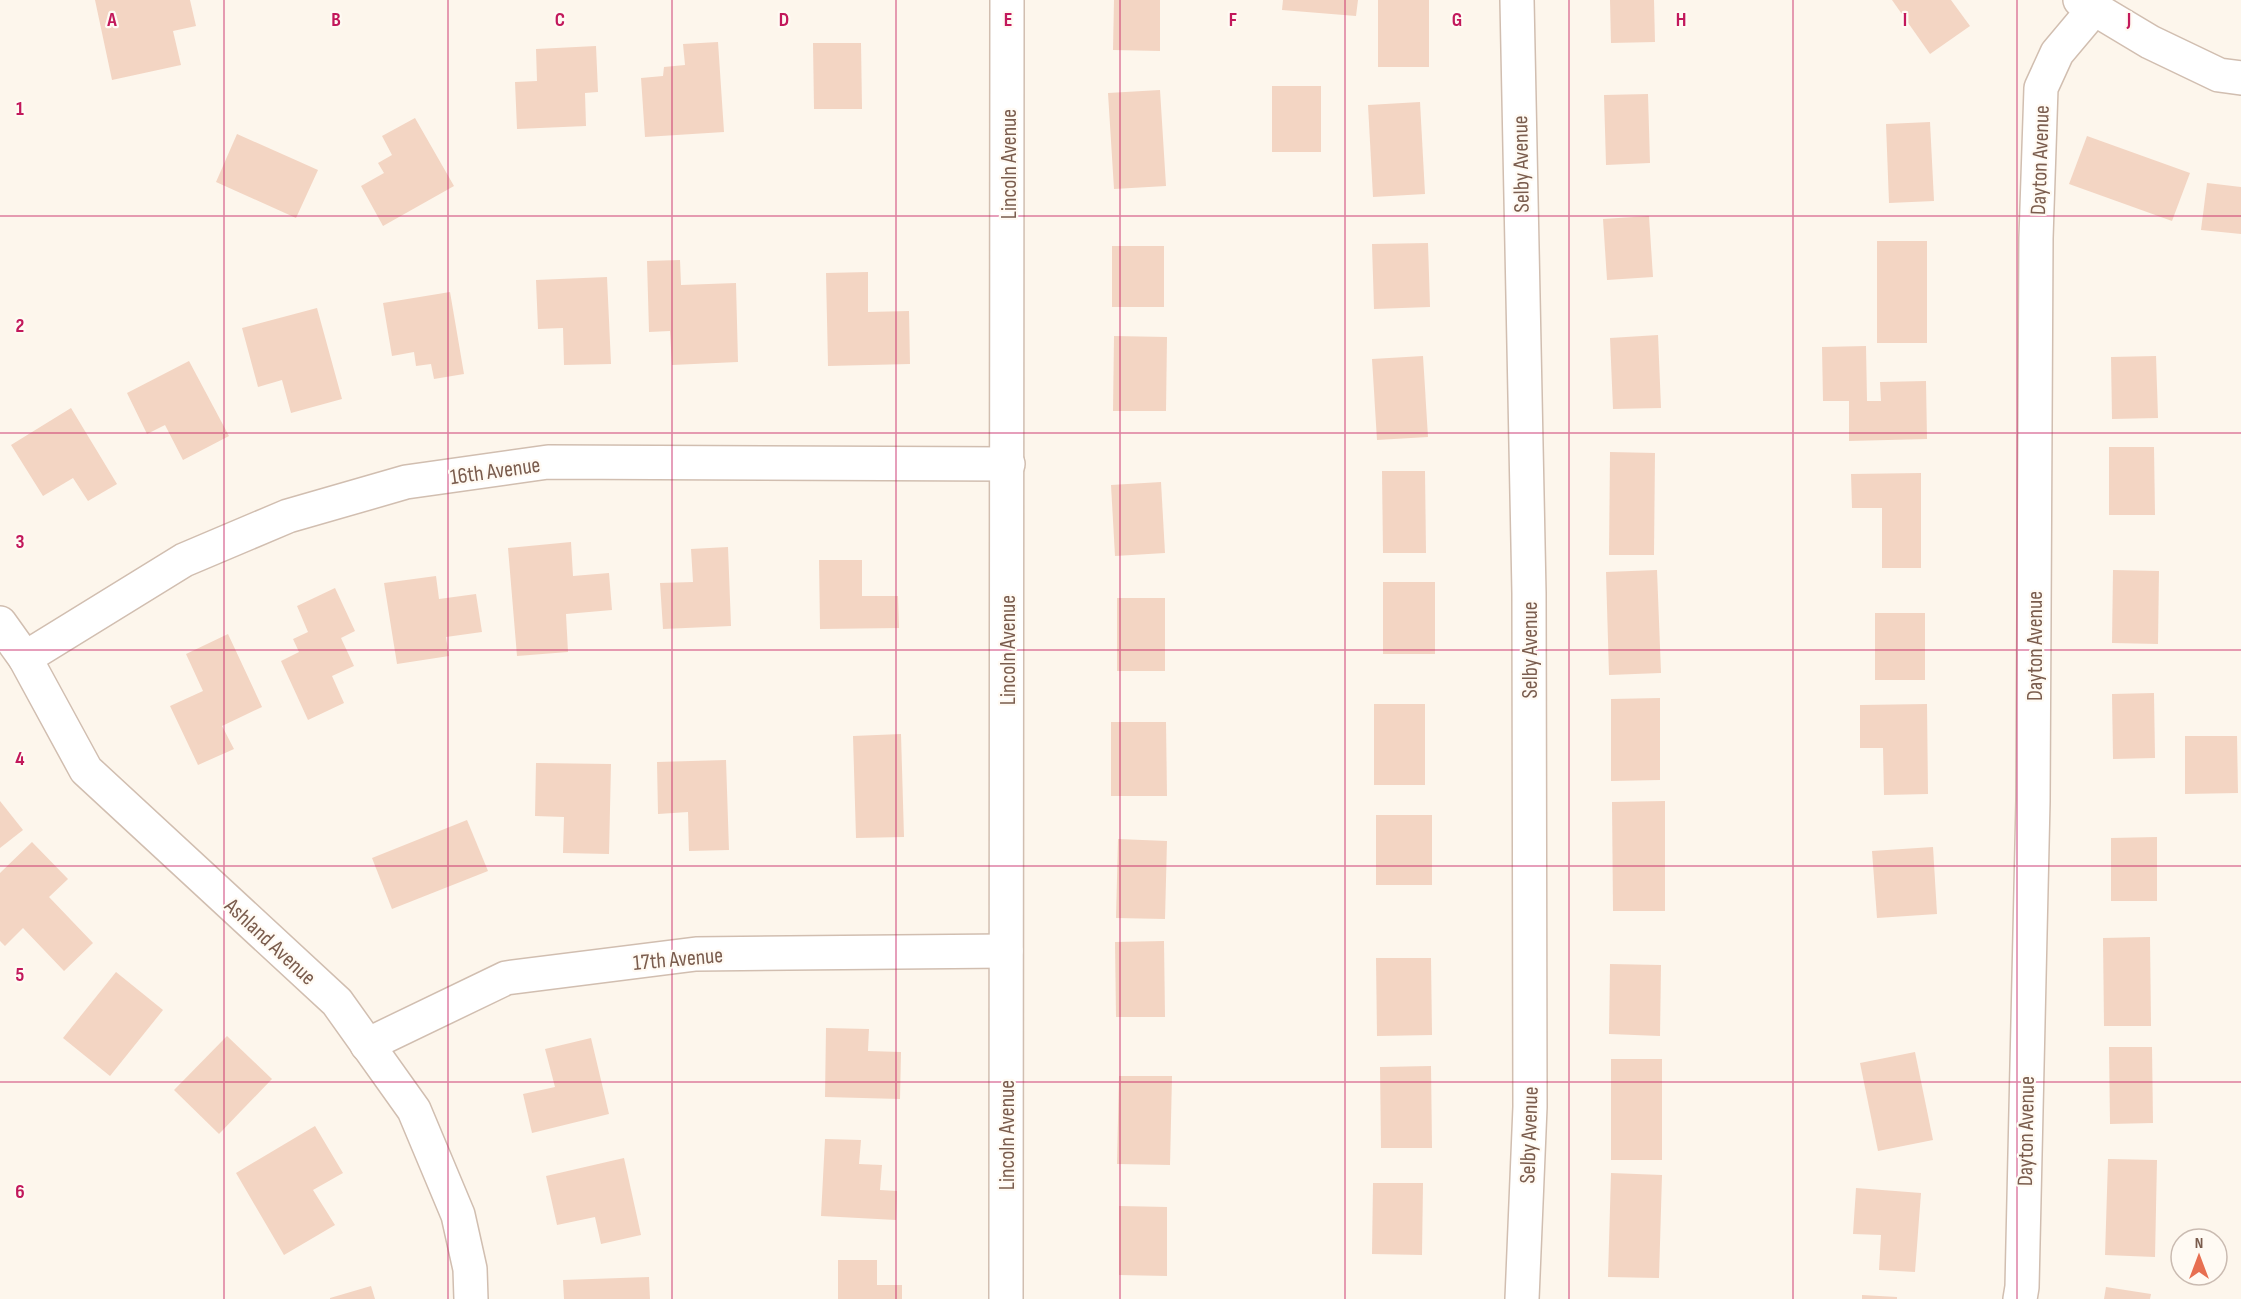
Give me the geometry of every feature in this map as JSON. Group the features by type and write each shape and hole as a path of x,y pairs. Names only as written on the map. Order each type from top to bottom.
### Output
{"street":[{"name":"Lincoln Avenue","path":"1006,1299 1007,0"},
{"name":"Selby Avenue","path":"1517,0 1529,605 1530,1107 1522,1299"},
{"path":"2087,4 2150,42 2219,75 2241,78"},
{"name":"Dayton Avenue","path":"2020,1299 2033,801 2036,250 2041,88 2057,54 2087,4"},
{"name":"16th Avenue","path":"25,658 184,560 288,516 406,482 548,462 1008,464"},
{"name":"Ashland Avenue","path":"0,623 25,658 86,770 337,1002 414,1110 458,1215 470,1269 471,1299"},
{"name":"17th Avenue","path":"367,1045 506,978 696,954 1006,951"}],"building":[{"path":"95,0 190,0 196,26 173,31 181,65 112,80"},
{"path":"1114,0 1160,0 1160,51 1113,50"},
{"path":"1283,0 1358,0 1356,16 1282,10"},
{"path":"1378,0 1429,0 1429,67 1378,67"},
{"path":"1610,0 1654,0 1655,42 1611,43"},
{"path":"1892,0 1951,0 1970,26 1930,54"},
{"path":"718,42 724,132 645,137 641,78 663,76 664,67 685,65 683,44"},
{"path":"813,43 861,43 862,109 814,109"},
{"path":"596,46 598,92 585,93 586,126 517,129 515,82 537,81 536,49"},
{"path":"1272,86 1321,86 1321,152 1272,152"},
{"path":"1160,90 1166,186 1114,189 1108,93"},
{"path":"1648,94 1650,163 1606,165 1604,95"},
{"path":"1420,102 1425,194 1373,197 1368,105"},
{"path":"415,118 454,186 383,226 361,186 384,173 378,163 392,155 382,136"},
{"path":"1930,122 1934,201 1889,203 1886,124"},
{"path":"237,134 318,170 296,218 216,182"},
{"path":"2087,136 2190,173 2172,221 2069,184"},
{"path":"2207,183 2241,187 2241,234 2201,230"},
{"path":"1649,216 1653,277 1607,280 1603,219"},
{"path":"1877,241 1927,241 1927,343 1877,343"},
{"path":"1428,243 1430,307 1374,309 1372,244"},
{"path":"1112,246 1164,246 1164,307 1112,307"},
{"path":"680,260 681,285 736,283 738,362 672,365 670,331 649,332 647,261"},
{"path":"868,272 868,312 909,311 910,364 828,366 826,273"},
{"path":"607,277 611,364 564,365 563,328 538,329 536,280"},
{"path":"450,292 464,374 434,379 431,364 416,366 414,352 392,356 383,303"},
{"path":"317,308 342,399 291,413 282,380 258,387 242,328"},
{"path":"1658,335 1661,408 1613,409 1610,338"},
{"path":"1114,336 1167,337 1166,411 1113,411"},
{"path":"1866,346 1867,401 1881,401 1880,382 1926,381 1927,439 1849,441 1849,401 1823,401 1822,347"},
{"path":"1423,356 1428,437 1377,440 1372,359"},
{"path":"2156,356 2158,418 2112,419 2111,357"},
{"path":"189,361 229,436 183,460 165,425 147,434 127,393"},
{"path":"71,408 117,484 88,501 73,478 43,496 11,445"},
{"path":"2109,447 2154,447 2155,515 2109,515"},
{"path":"1610,452 1655,453 1654,555 1609,555"},
{"path":"1382,471 1425,471 1426,553 1383,553"},
{"path":"1921,473 1921,568 1882,568 1882,508 1852,508 1851,474"},
{"path":"1161,482 1165,553 1115,556 1111,485"},
{"path":"571,542 573,576 609,573 612,610 566,614 568,652 517,656 508,548"},
{"path":"728,547 731,626 663,629 660,583 693,582 691,549"},
{"path":"819,560 862,560 862,596 898,596 899,628 820,629"},
{"path":"1657,570 1661,673 1609,675 1606,572"},
{"path":"2113,570 2159,571 2158,644 2112,643"},
{"path":"436,576 439,599 476,594 482,632 446,637 449,656 397,664 384,583"},
{"path":"1383,582 1435,582 1435,654 1383,654"},
{"path":"335,588 355,631 341,638 354,666 332,676 344,703 308,720 281,661 299,652 293,639 308,632 297,606"},
{"path":"1117,598 1165,598 1165,671 1117,671"},
{"path":"1875,613 1925,613 1925,680 1875,680"},
{"path":"228,634 262,707 222,726 234,749 198,765 170,706 203,691 186,654"},
{"path":"2154,693 2155,758 2113,759 2112,694"},
{"path":"1660,698 1660,780 1611,781 1611,699"},
{"path":"1374,704 1425,704 1425,785 1374,785"},
{"path":"1927,704 1928,794 1884,795 1883,748 1860,748 1860,705"},
{"path":"1111,722 1166,722 1167,796 1111,796"},
{"path":"901,734 904,837 856,838 853,736"},
{"path":"2185,736 2237,736 2238,793 2185,794"},
{"path":"726,760 729,850 689,851 688,812 658,814 657,762"},
{"path":"536,763 611,764 609,854 563,853 564,817 535,816"},
{"path":"0,801 23,830 0,848"},
{"path":"1665,801 1665,911 1613,911 1612,802"},
{"path":"1376,815 1432,815 1432,885 1376,885"},
{"path":"467,820 488,871 392,909 372,858"},
{"path":"2157,837 2157,901 2111,901 2111,838"},
{"path":"1118,839 1167,841 1165,919 1116,918"},
{"path":"32,842 68,879 49,897 93,943 64,971 23,928 5,946 0,941 0,873"},
{"path":"1933,847 1937,914 1877,918 1872,851"},
{"path":"2150,937 2151,1026 2104,1026 2103,938"},
{"path":"1164,941 1165,1017 1116,1017 1115,942"},
{"path":"1376,958 1431,958 1432,1035 1377,1036"},
{"path":"1610,964 1661,965 1660,1036 1609,1034"},
{"path":"116,972 163,1010 110,1076 63,1038"},
{"path":"826,1028 869,1029 868,1051 901,1052 900,1099 825,1097"},
{"path":"227,1036 272,1079 219,1134 174,1090"},
{"path":"591,1038 609,1114 532,1133 523,1094 555,1087 545,1049"},
{"path":"2109,1047 2152,1047 2153,1123 2110,1124"},
{"path":"1915,1052 1933,1140 1878,1151 1860,1063"},
{"path":"1611,1059 1662,1059 1662,1160 1611,1160"},
{"path":"1431,1066 1432,1148 1381,1148 1380,1067"},
{"path":"1119,1076 1172,1076 1170,1165 1117,1164"},
{"path":"315,1126 343,1173 313,1190 335,1225 284,1255 236,1173"},
{"path":"825,1139 861,1140 859,1164 882,1165 880,1190 897,1191 896,1220 821,1216"},
{"path":"624,1158 641,1235 601,1244 595,1217 557,1225 546,1176"},
{"path":"2108,1159 2157,1160 2155,1257 2105,1255"},
{"path":"1611,1173 1662,1175 1659,1278 1608,1277"},
{"path":"1373,1183 1423,1183 1422,1255 1372,1254"},
{"path":"1856,1188 1921,1193 1915,1272 1879,1270 1881,1235 1853,1234"},
{"path":"1119,1206 1167,1207 1167,1276 1119,1275"},
{"path":"838,1260 877,1260 877,1285 902,1285 902,1299 838,1299"},
{"path":"649,1277 650,1299 564,1299 563,1280"},
{"path":"371,1286 375,1299 330,1299 330,1298"},
{"path":"2106,1287 2151,1294 2150,1299 2104,1299"},
{"path":"1862,1295 1897,1297 1897,1299 1862,1299"}]}
